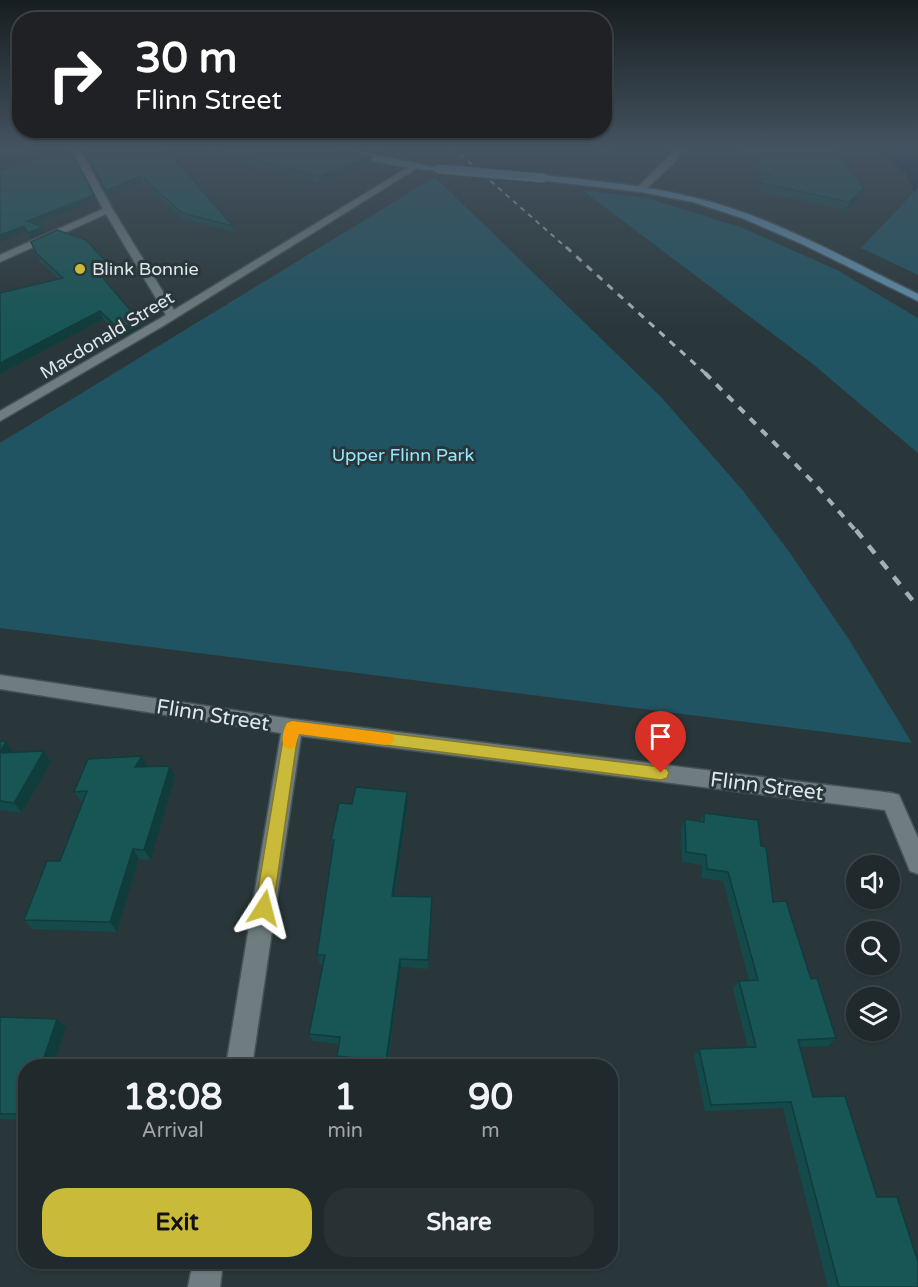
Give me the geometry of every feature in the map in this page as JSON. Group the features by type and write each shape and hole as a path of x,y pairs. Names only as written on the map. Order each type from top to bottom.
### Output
{"main road":[{"path":"720,208 745,216 805,242 918,298"}],"street":[{"name":"Macdonald Street","path":"0,417 172,316 348,208"},
{"path":"0,259 108,210 172,316"},
{"name":"Flinn Street","path":"0,682 292,727 892,802 918,864"},
{"path":"240,1059 292,727"},
{"path":"204,1287 207,1269"}],"green space":[{"name":"Upper Flinn Park","path":"384,208 467,208 662,398 744,492 790,553 850,641 912,743 0,628 0,443"},
{"path":"606,208 679,208 743,228 837,270 918,318 918,453 814,365"},
{"path":"899,208 918,208 918,275 861,248"}],"building":[{"path":"0,208 60,208 27,221 43,227 28,233 24,226 0,235"},
{"path":"177,208 217,208 233,226 182,213"},
{"path":"57,230 86,240 105,261 91,264 96,270 99,269 102,277 138,319 120,330 100,311 0,363 0,293 63,278 37,254 31,242"},
{"path":"0,741 6,742 0,752"},
{"path":"44,751 14,803 0,801 0,753"},
{"path":"142,756 135,767 170,766 144,850 133,849 110,922 24,920 47,861 60,861 87,791 74,792 88,759"},
{"path":"356,787 407,792 392,896 432,897 428,960 400,959 386,1059 337,1056 340,1037 309,1034 325,955 317,955 334,840 331,840 339,803 352,804"},
{"path":"704,813 758,820 761,846 766,847 773,902 786,901 811,979 817,978 836,1038 798,1040 813,1097 845,1096 877,1197 897,1197 918,1262 918,1287 839,1287 791,1102 711,1105 699,1049 756,1047 739,981 758,980 728,872 707,869 706,855 686,852 685,819 704,822"},
{"path":"0,1017 57,1019 43,1059 18,1059 18,1114 0,1114"}],"railway":[{"path":"521,208 568,249"},
{"path":"566,247 706,374"},
{"path":"706,374 813,482 857,532"},
{"path":"856,530 918,607"}],"slow traffic":[{"path":"290,743 292,727 386,739"}],"place":[{"name":"Blink Bonnie","path":"80,269"}],"route":[{"path":"264,908 292,727 661,773"}]}
